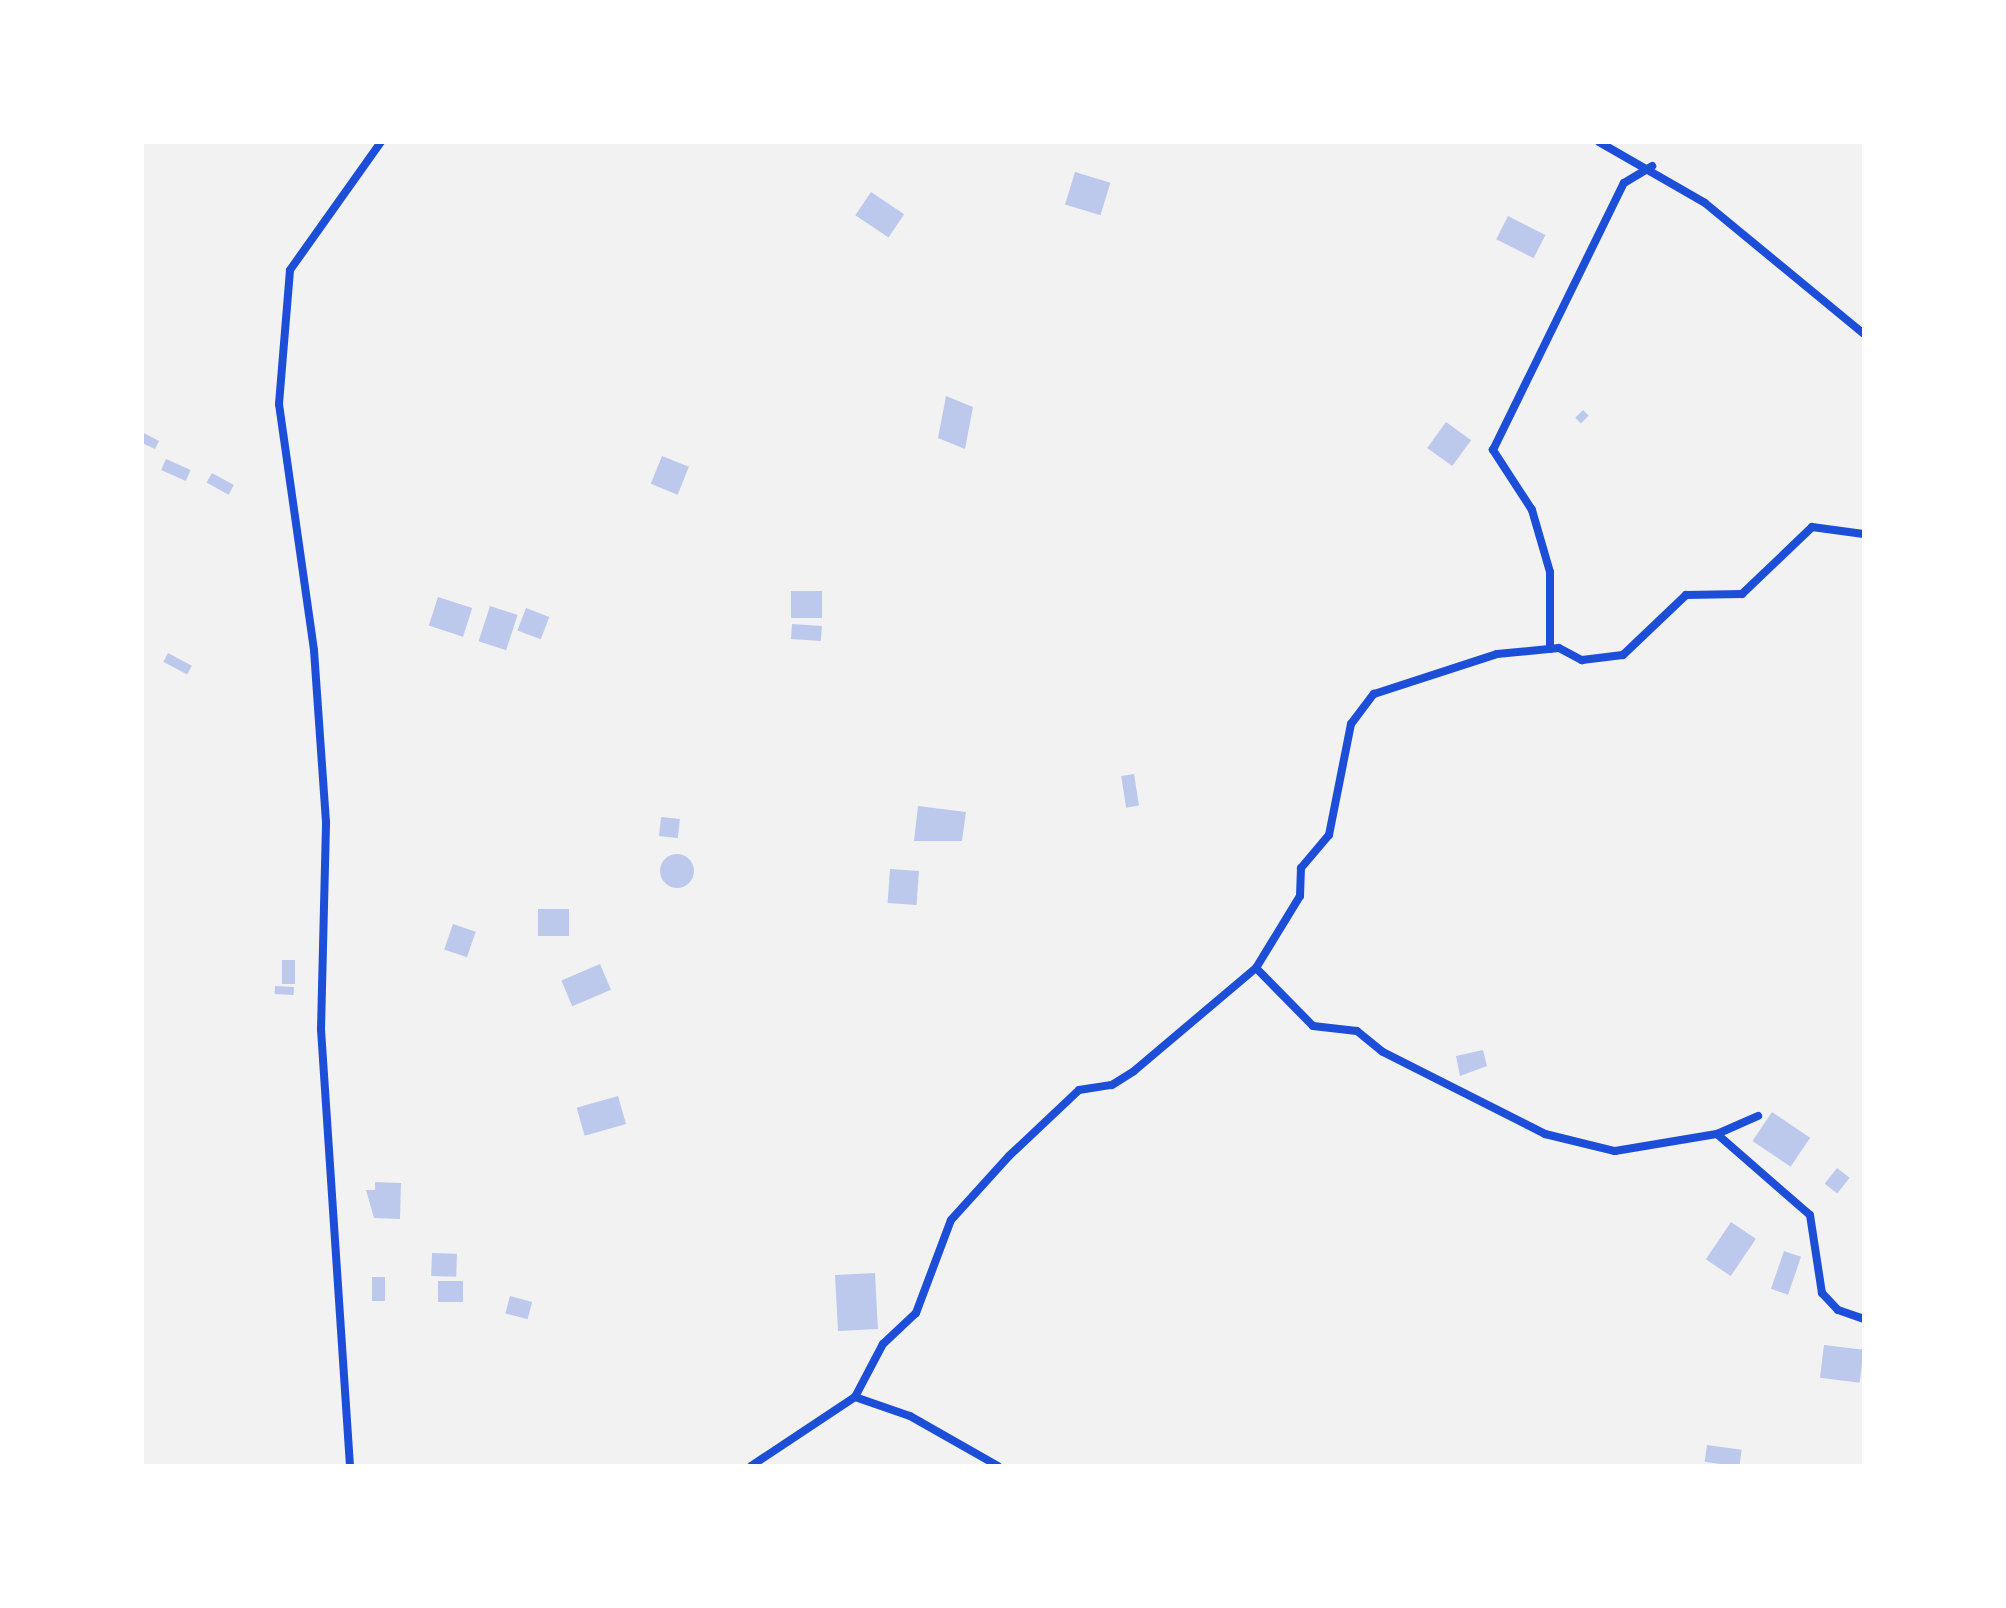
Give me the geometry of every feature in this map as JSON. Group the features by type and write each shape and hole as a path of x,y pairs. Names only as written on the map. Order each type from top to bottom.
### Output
{"street":[{"path":"352,1465 321,1029 326,822 314,650 279,404 290,270 381,142"},
{"path":"1599,142 1652,166 1864,334"},
{"path":"1550,649 1553,593 1532,510 1493,450 1624,183 1652,166"},
{"path":"751,1466 855,1397 883,1344 916,1313 951,1220 1009,1156 1079,1090 1112,1085 1134,1071 1256,968 1300,896 1301,868 1329,835 1351,724 1374,694 1497,654 1550,649 1582,660 1623,655 1686,595 1742,594 1812,527 1864,534"},
{"path":"1256,968 1313,1026 1357,1031 1383,1052 1545,1134 1615,1151 1717,1134 1758,1116"},
{"path":"1717,1134 1810,1215 1822,1293 1838,1310 1864,1319"},
{"path":"855,1397 910,1416 998,1466"}],"building":[{"path":"1075,172 1110,183 1100,215 1065,205"},
{"path":"871,192 904,214 889,238 855,215"},
{"path":"1508,216 1545,235 1534,258 1496,239"},
{"path":"946,396 973,407 965,449 938,438"},
{"path":"1583,410 1589,416 1581,423 1575,418"},
{"path":"1446,422 1471,440 1452,466 1427,448"},
{"path":"142,432 159,441 155,449 142,443"},
{"path":"662,456 689,467 678,495 651,484"},
{"path":"166,459 191,470 186,481 161,470"},
{"path":"212,473 234,485 229,495 207,483"},
{"path":"791,591 822,591 822,618 791,618"},
{"path":"438,597 472,608 463,637 429,626"},
{"path":"490,606 518,615 506,650 479,641"},
{"path":"526,608 549,617 541,639 517,630"},
{"path":"792,624 822,626 821,641 791,639"},
{"path":"168,653 192,666 187,675 163,662"},
{"path":"1134,774 1139,806 1126,808 1121,776"},
{"path":"918,806 966,812 962,841 914,841"},
{"path":"661,817 680,819 678,838 659,836"},
{"path":"677,854 689,859 694,871 689,883 677,888 665,883 660,871 665,859"},
{"path":"890,869 919,871 917,905 888,903"},
{"path":"538,909 569,909 569,936 538,936"},
{"path":"453,924 476,932 467,957 444,950"},
{"path":"282,960 295,960 295,984 282,984"},
{"path":"600,964 611,990 572,1006 561,980"},
{"path":"275,986 294,987 294,995 275,994"},
{"path":"1483,1050 1487,1066 1460,1076 1456,1056"},
{"path":"618,1096 626,1124 585,1136 577,1108"},
{"path":"1772,1112 1810,1138 1791,1167 1752,1141"},
{"path":"1837,1168 1850,1178 1837,1194 1825,1184"},
{"path":"375,1182 401,1183 400,1219 374,1218 366,1190 375,1190"},
{"path":"1731,1222 1756,1239 1731,1276 1706,1259"},
{"path":"1784,1251 1801,1257 1788,1295 1771,1289"},
{"path":"432,1253 457,1254 456,1277 431,1276"},
{"path":"875,1273 878,1329 838,1331 835,1275"},
{"path":"372,1277 385,1277 385,1301 372,1301"},
{"path":"438,1281 463,1281 463,1302 438,1302"},
{"path":"510,1296 532,1302 528,1319 505,1313"},
{"path":"1824,1345 1864,1350 1860,1383 1820,1378"},
{"path":"1707,1445 1742,1450 1739,1466 1705,1462"}]}
